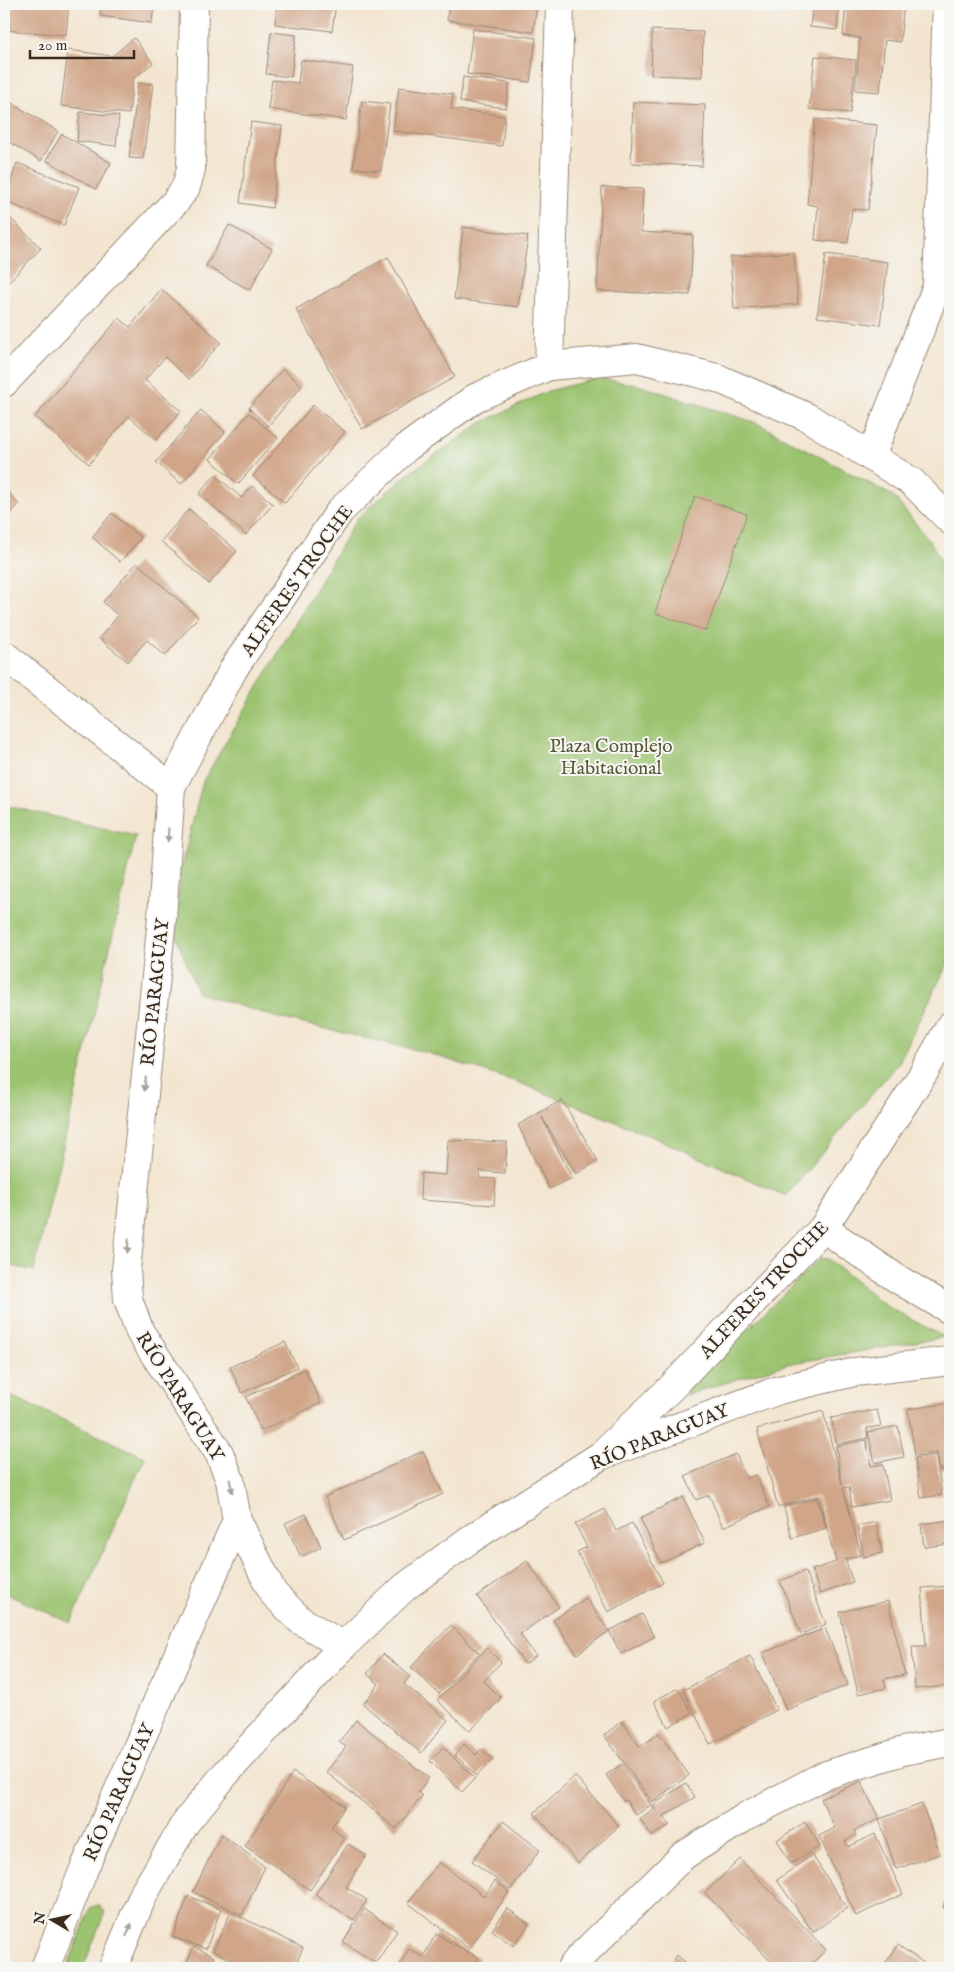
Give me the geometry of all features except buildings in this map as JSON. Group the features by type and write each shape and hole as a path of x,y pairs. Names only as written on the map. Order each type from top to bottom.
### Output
{"street":[{"path":"4,383 176,201 186,186 192,169 194,4"},
{"path":"549,366 560,4"},
{"path":"871,457 937,286 947,4"},
{"name":"ALFERES TROCHE","path":"171,787 234,668 340,511 406,448 475,398 549,366 637,358 716,378 807,417 912,482 950,520"},
{"path":"912,482 950,498"},
{"path":"4,655 171,787"},
{"name":"RÍO PARAGUAY","path":"45,1968 84,1869 237,1520 230,1480 219,1453 140,1332 128,1299 126,1270 162,918 171,787"},
{"name":"ALFERES TROCHE","path":"600,1456 671,1388 823,1228 923,1074 950,1026"},
{"path":"823,1228 896,1278 950,1310"},
{"name":"RÍO PARAGUAY","path":"113,1968 144,1893 186,1822 227,1772 343,1646 405,1587 469,1540 600,1456 778,1390 855,1372 950,1361"},
{"path":"237,1520 273,1593 300,1620 343,1646"},
{"path":"571,1968 683,1856 747,1816 823,1776 903,1750 950,1742"}],"green space":[{"name":"Plaza Complejo Habitacional","path":"599,378 638,385 757,423 893,496 931,542 950,578 950,959 899,1062 786,1196 646,1134 520,1083 425,1052 279,1018 198,993 174,931 181,868 203,781 357,518 408,474 481,423 548,391"},
{"path":"4,805 136,836 34,1271 4,1264"},
{"path":"820,1258 828,1259 886,1306 944,1337 787,1364 685,1395 688,1388"},
{"path":"4,1393 145,1457 71,1623 4,1593"},
{"path":"99,1905 105,1912 83,1968 67,1968 91,1907"}]}
